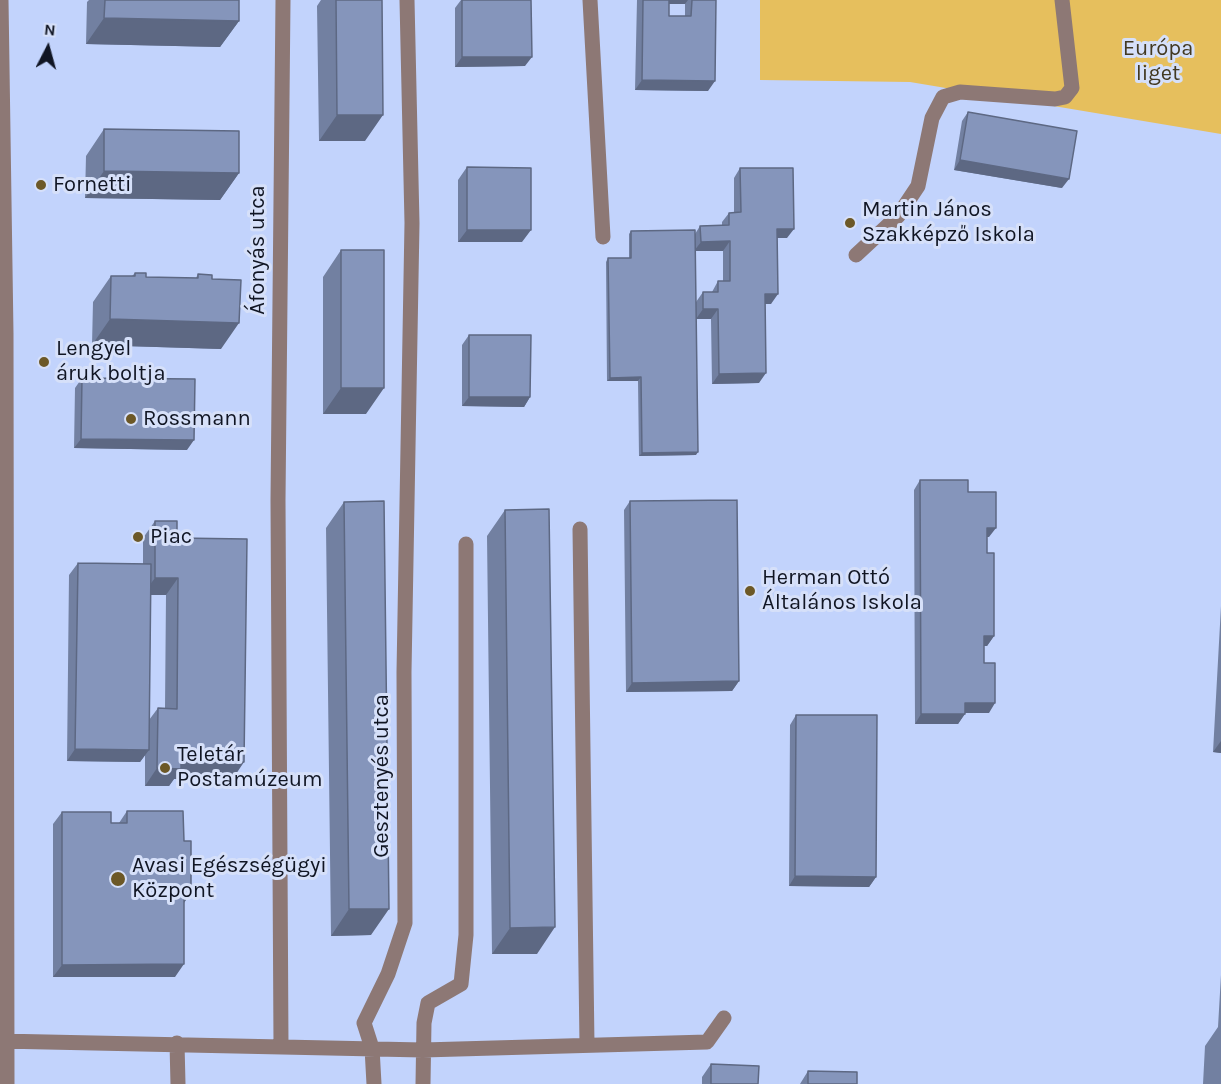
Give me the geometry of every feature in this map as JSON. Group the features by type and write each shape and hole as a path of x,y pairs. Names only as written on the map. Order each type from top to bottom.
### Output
{"street":[{"path":"1,0 6,310 4,1041 7,1084"},
{"name":"Áfonyás utca","path":"281,1046 279,500 283,0"},
{"name":"Gesztenyés utca","path":"374,1084 372,1048 364,1023 388,974 405,923 405,494 408,467 412,222 407,0"},
{"path":"590,0 603,237"},
{"path":"856,255 898,216 918,186 932,118 943,97 960,92 996,97 1055,99 1065,97 1072,88 1062,0"},
{"path":"579,529 587,1045"},
{"path":"423,1084 423,1050 428,1003 461,984 466,935 466,544"},
{"path":"4,1041 423,1050 707,1042 724,1018"},
{"path":"177,1043 178,1084"}],"green space":[{"name":"Európa liget","path":"760,0 1221,0 1221,134 910,82 760,80"}],"building":[{"path":"105,0 239,0 239,21 104,18"},
{"path":"336,0 382,0 383,115 337,115"},
{"path":"462,0 531,0 532,57 462,57"},
{"path":"643,0 669,0 669,16 691,16 692,0 716,0 715,81 642,80"},
{"path":"968,112 1077,131 1069,179 960,160"},
{"path":"104,129 239,131 239,173 104,171"},
{"path":"467,167 531,168 531,230 467,230"},
{"path":"740,168 793,168 794,229 777,229 778,294 765,294 766,373 719,374 718,309 703,309 703,292 718,292 718,281 730,281 730,241 701,242 700,226 729,225 729,213 741,212"},
{"path":"695,230 698,452 642,453 641,377 610,378 608,258 631,258 631,231"},
{"path":"341,250 384,250 384,388 341,388"},
{"path":"135,273 146,273 146,277 198,278 198,274 212,275 212,279 241,280 239,323 110,319 111,276 135,276"},
{"path":"469,335 531,335 530,397 469,397"},
{"name":"Rossmann","path":"82,378 195,379 194,440 81,439"},
{"path":"920,480 968,480 968,492 996,492 996,528 987,528 987,553 994,553 994,636 984,636 984,663 995,663 995,703 965,703 965,714 921,714"},
{"path":"737,500 739,681 632,683 630,501"},
{"path":"384,501 389,909 349,909 344,502"},
{"path":"549,509 555,927 510,928 505,510"},
{"path":"155,521 177,521 177,538 247,539 244,762 181,762 181,769 157,768 158,708 177,709 178,578 155,578"},
{"path":"78,563 151,564 149,750 75,749"},
{"path":"796,715 877,715 876,877 795,876"},
{"name":"Avasi Egészségügyi Központ","path":"127,811 183,811 184,841 191,841 191,893 184,893 184,964 62,965 62,812 111,812 111,823 127,823"},
{"path":"711,1064 759,1066 758,1084 711,1084"},
{"path":"808,1071 857,1072 857,1084 808,1084"}],"place":[{"name":"Fornetti","path":"41,185"},
{"name":"Martin János Szakképző Iskola","path":"850,223"},
{"name":"Lengyel áruk boltja","path":"44,362"},
{"name":"Rossmann","path":"131,419"},
{"name":"Piac","path":"138,537"},
{"name":"Herman Ottó Általános Iskola","path":"750,591"},
{"name":"Teletár Postamúzeum","path":"165,768"},
{"name":"Avasi Egészségügyi Központ","path":"118,879"}]}
